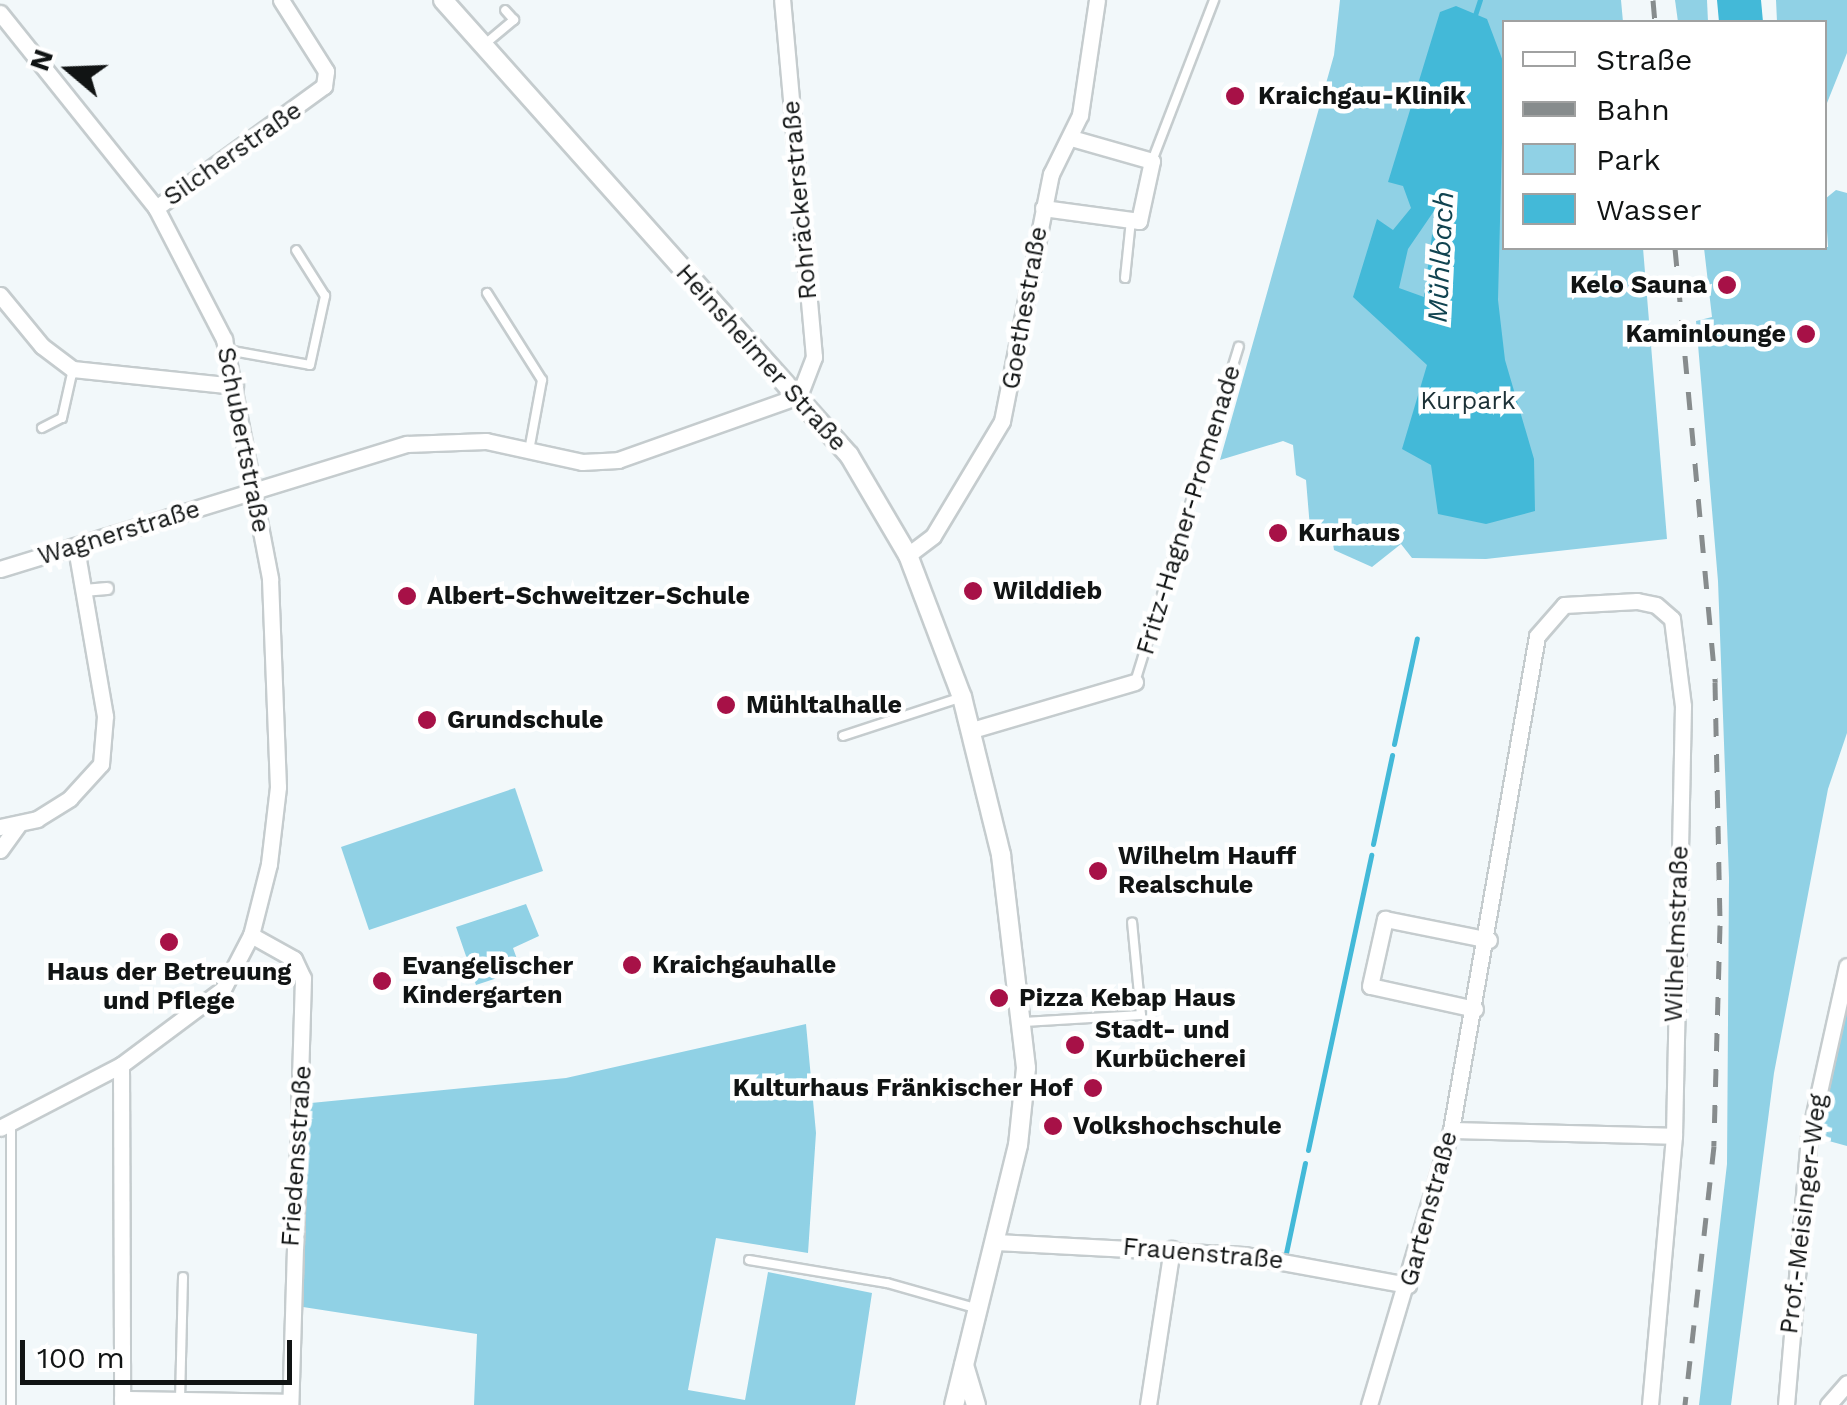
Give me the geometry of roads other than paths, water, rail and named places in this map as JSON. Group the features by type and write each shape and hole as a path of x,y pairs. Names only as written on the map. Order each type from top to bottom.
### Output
{"street":[{"name":"Silcherstraße","path":"156,208 324,86 326,71 281,0"},
{"name":"Rohräckerstraße","path":"782,0 814,357 799,396"},
{"name":"Goethestraße","path":"908,555 933,536 1002,421 1019,360 1043,208 1051,174 1071,138 1097,0"},
{"name":"Heinsheimer Straße","path":"450,2 483,46 849,455 908,555 962,697 1001,855 1024,1022 1018,1145 954,1405"},
{"name":"Schubertstraße","path":"0,13 156,208 227,350 270,579 278,787 269,864 252,935 224,989 121,1065 6,1125"},
{"path":"1071,138 1152,161 1139,221 1131,220"},
{"name":"Goethestraße","path":"1043,208 1131,220"},
{"path":"0,296 42,346 73,370 235,386"},
{"name":"Wagnerstraße","path":"0,569 407,444 486,441 582,462 618,460 799,396"},
{"path":"0,826 18,825 70,798 100,764 105,716 76,548"},
{"path":"83,590 107,588"},
{"name":"Wilhelmstraße","path":"1537,636 1564,606 1637,601 1656,604 1672,619 1680,639 1674,1136 1650,1405"},
{"name":"Gartenstraße","path":"1369,1405 1452,1130 1488,940 1537,636"},
{"name":"Fritz-Hagner-Promenade","path":"972,730 1135,682"},
{"path":"0,850 18,825"},
{"path":"1475,1008 1370,986 1385,919 1488,940"},
{"name":"Friedensstraße","path":"252,935 294,959 304,978 290,1403"},
{"name":"Prof.-Meisinger-Weg","path":"1786,1405 1809,1136 1847,966"},
{"path":"121,1065 122,1402 290,1403"},
{"path":"1452,1130 1674,1136"},
{"name":"Frauenstraße","path":"996,1242 1172,1249 1294,1262 1408,1285"},
{"path":"1148,1405 1172,1249"},
{"path":"964,1364 976,1405"},
{"path":"1828,1405 1847,1383"}],"lane":[{"path":"1152,161 1214,0"},
{"path":"483,46 514,20 505,10"},
{"path":"1125,278 1131,220"},
{"path":"227,350 310,365 326,296 296,250"},
{"path":"487,294 542,380 528,451"},
{"name":"Fritz-Hagner-Promenade","path":"1135,682 1239,347"},
{"path":"42,428 62,418 73,370"},
{"path":"843,736 962,697"},
{"path":"1024,1022 1140,1015 1132,922"},
{"path":"6,1125 11,1405"},
{"path":"749,1260 887,1282 979,1309"},
{"path":"180,1400 184,1277"}],"water":[{"path":"1717,0 1761,0 1763,20 1719,20"},
{"path":"1456,6 1487,19 1502,59 1498,300 1505,360 1534,459 1535,511 1486,524 1438,514 1431,465 1402,449 1427,365 1353,297 1377,219 1393,230 1411,208 1403,186 1388,182 1440,12","holes":["1434,211 1424,297 1399,288 1408,249"]}],"waterway":[{"name":"Mühlbach","path":"1475,15 1480,0"},
{"path":"1394,744 1417,638"},
{"path":"1373,844 1392,755"},
{"path":"1308,1150 1371,855"},
{"path":"1286,1253 1305,1163"}],"railway":[{"path":"1653,0 1655,20"},
{"path":"1675,250 1715,682 1720,925 1714,1146 1685,1405"}],"place":[{"name":"Kraichgau-Klinik","path":"1235,96"},
{"name":"Kelo Sauna","path":"1727,285"},
{"name":"Kaminlounge","path":"1806,334"},
{"name":"Kurhaus","path":"1278,533"},
{"name":"Wilddieb","path":"973,591"},
{"name":"Albert-Schweitzer-Schule","path":"407,596"},
{"name":"Mühltalhalle","path":"726,705"},
{"name":"Grundschule","path":"427,720"},
{"name":"Wilhelm Hauff Realschule","path":"1098,871"},
{"name":"Haus der Betreuung und Pflege","path":"169,942"},
{"name":"Kraichgauhalle","path":"632,965"},
{"name":"Evangelischer Kindergarten","path":"382,981"},
{"name":"Pizza Kebap Haus","path":"999,998"},
{"name":"Stadt- und Kurbücherei","path":"1075,1045"},
{"name":"Kulturhaus Fränkischer Hof","path":"1093,1088"},
{"name":"Volkshochschule","path":"1053,1126"}],"park label":[{"name":"Kurpark","path":"1468,401"}]}
